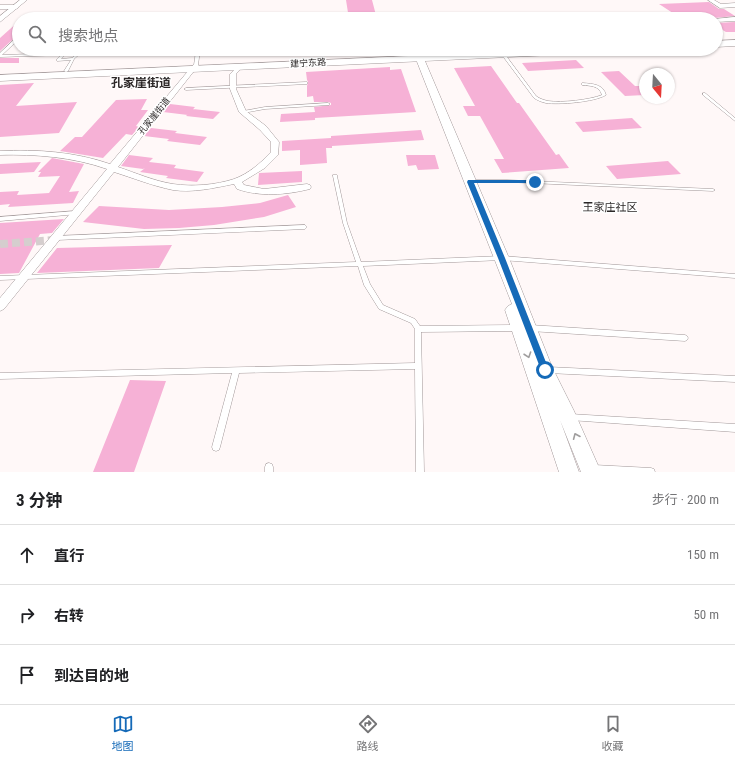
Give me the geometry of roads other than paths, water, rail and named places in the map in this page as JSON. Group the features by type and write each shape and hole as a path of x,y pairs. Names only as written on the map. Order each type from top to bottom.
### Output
{"main road":[{"path":"723,41 735,40"},
{"path":"723,44 735,43"},
{"name":"建宁东路","path":"0,78 414,56"},
{"name":"建宁东路","path":"0,74 194,67 239,67 414,56"}],"street":[{"path":"0,20 24,0"},
{"path":"710,0 735,13"},
{"path":"722,6 735,5"},
{"path":"0,7 16,7"},
{"path":"723,20 735,19"},
{"path":"414,56 470,182 497,258"},
{"path":"414,56 497,258 524,328 569,472"},
{"name":"孔家崖街道","path":"0,306 57,238 194,67"},
{"path":"0,153 23,152 77,158 149,181 174,187 206,187 237,181 262,166 276,153 275,142 263,128 243,112 233,86 233,74 239,67"},
{"path":"237,181 240,187 250,192 278,191 306,187"},
{"path":"524,328 568,417 591,471"}],"lane":[{"path":"0,55 12,44"},
{"path":"0,55 12,55"},
{"path":"61,56 58,60 73,59"},
{"path":"66,71 76,56"},
{"path":"194,67 197,56"},
{"path":"504,56 535,97 541,100 553,102 596,98 604,95 603,91 598,86 583,84"},
{"path":"186,89 306,83"},
{"path":"704,94 735,120"},
{"path":"243,112 265,108 328,104"},
{"path":"335,176 345,222 367,285 381,307 413,321 418,329 420,472"},
{"path":"470,182 514,181 713,190"},
{"path":"0,219 76,213"},
{"path":"57,238 305,227"},
{"path":"0,278 497,258 735,276"},
{"path":"418,329 524,328 685,338"},
{"path":"0,376 418,366"},
{"path":"545,370 735,379"},
{"path":"216,447 236,371"},
{"path":"568,417 735,428"},
{"path":"591,471 651,472"}],"tunnel":[{"path":"0,244 55,240"}],"district":[{"name":"孔家崖街道","path":"141,83"},
{"name":"王家庄社区","path":"610,207"}]}
